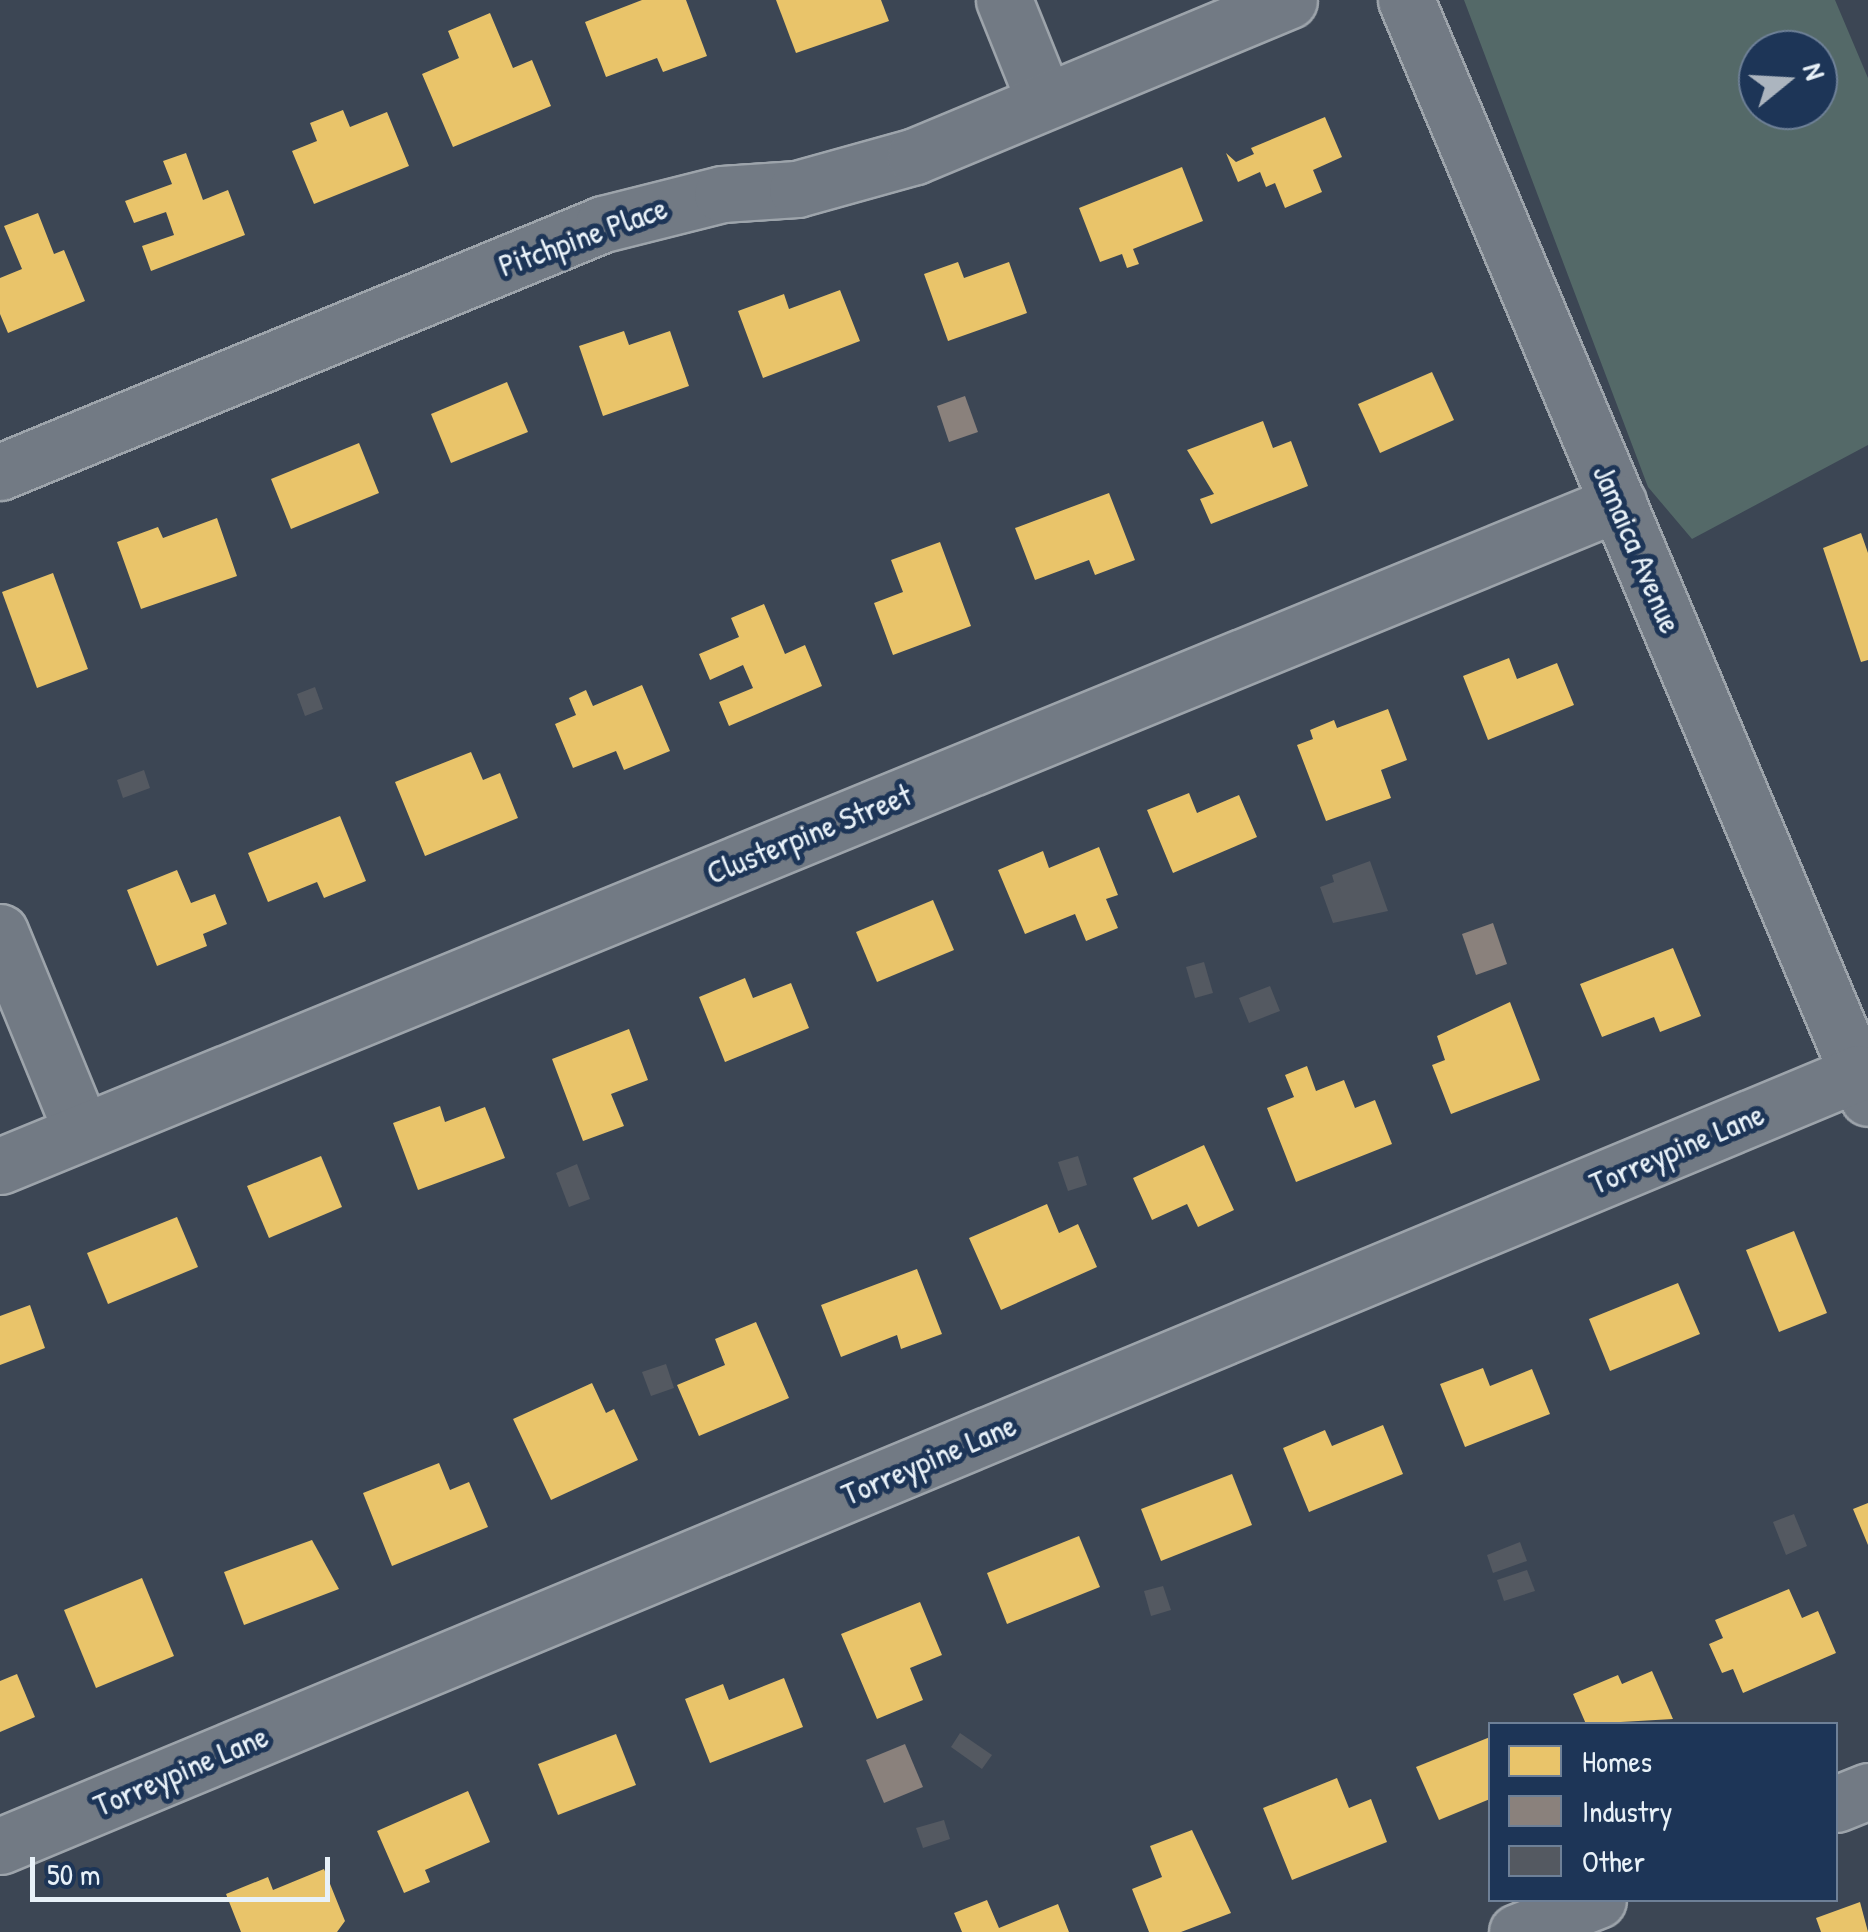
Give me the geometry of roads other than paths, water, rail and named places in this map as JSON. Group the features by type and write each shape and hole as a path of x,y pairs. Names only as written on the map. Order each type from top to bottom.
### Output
{"street":[{"path":"1004,0 1043,97"},
{"name":"Pitchpine Place","path":"0,472 603,224 722,194 797,189 914,156 1043,97 1289,0"},
{"name":"Jamaica Avenue","path":"1406,0 1618,503 1849,1001 1863,1086"},
{"name":"Clusterpine Street","path":"0,1166 1618,503"},
{"path":"0,932 82,1132"},
{"name":"Torreypine Lane","path":"0,1846 1863,1086"},
{"path":"1838,1803 1868,1790"},
{"path":"1517,1932 1593,1902"}]}
